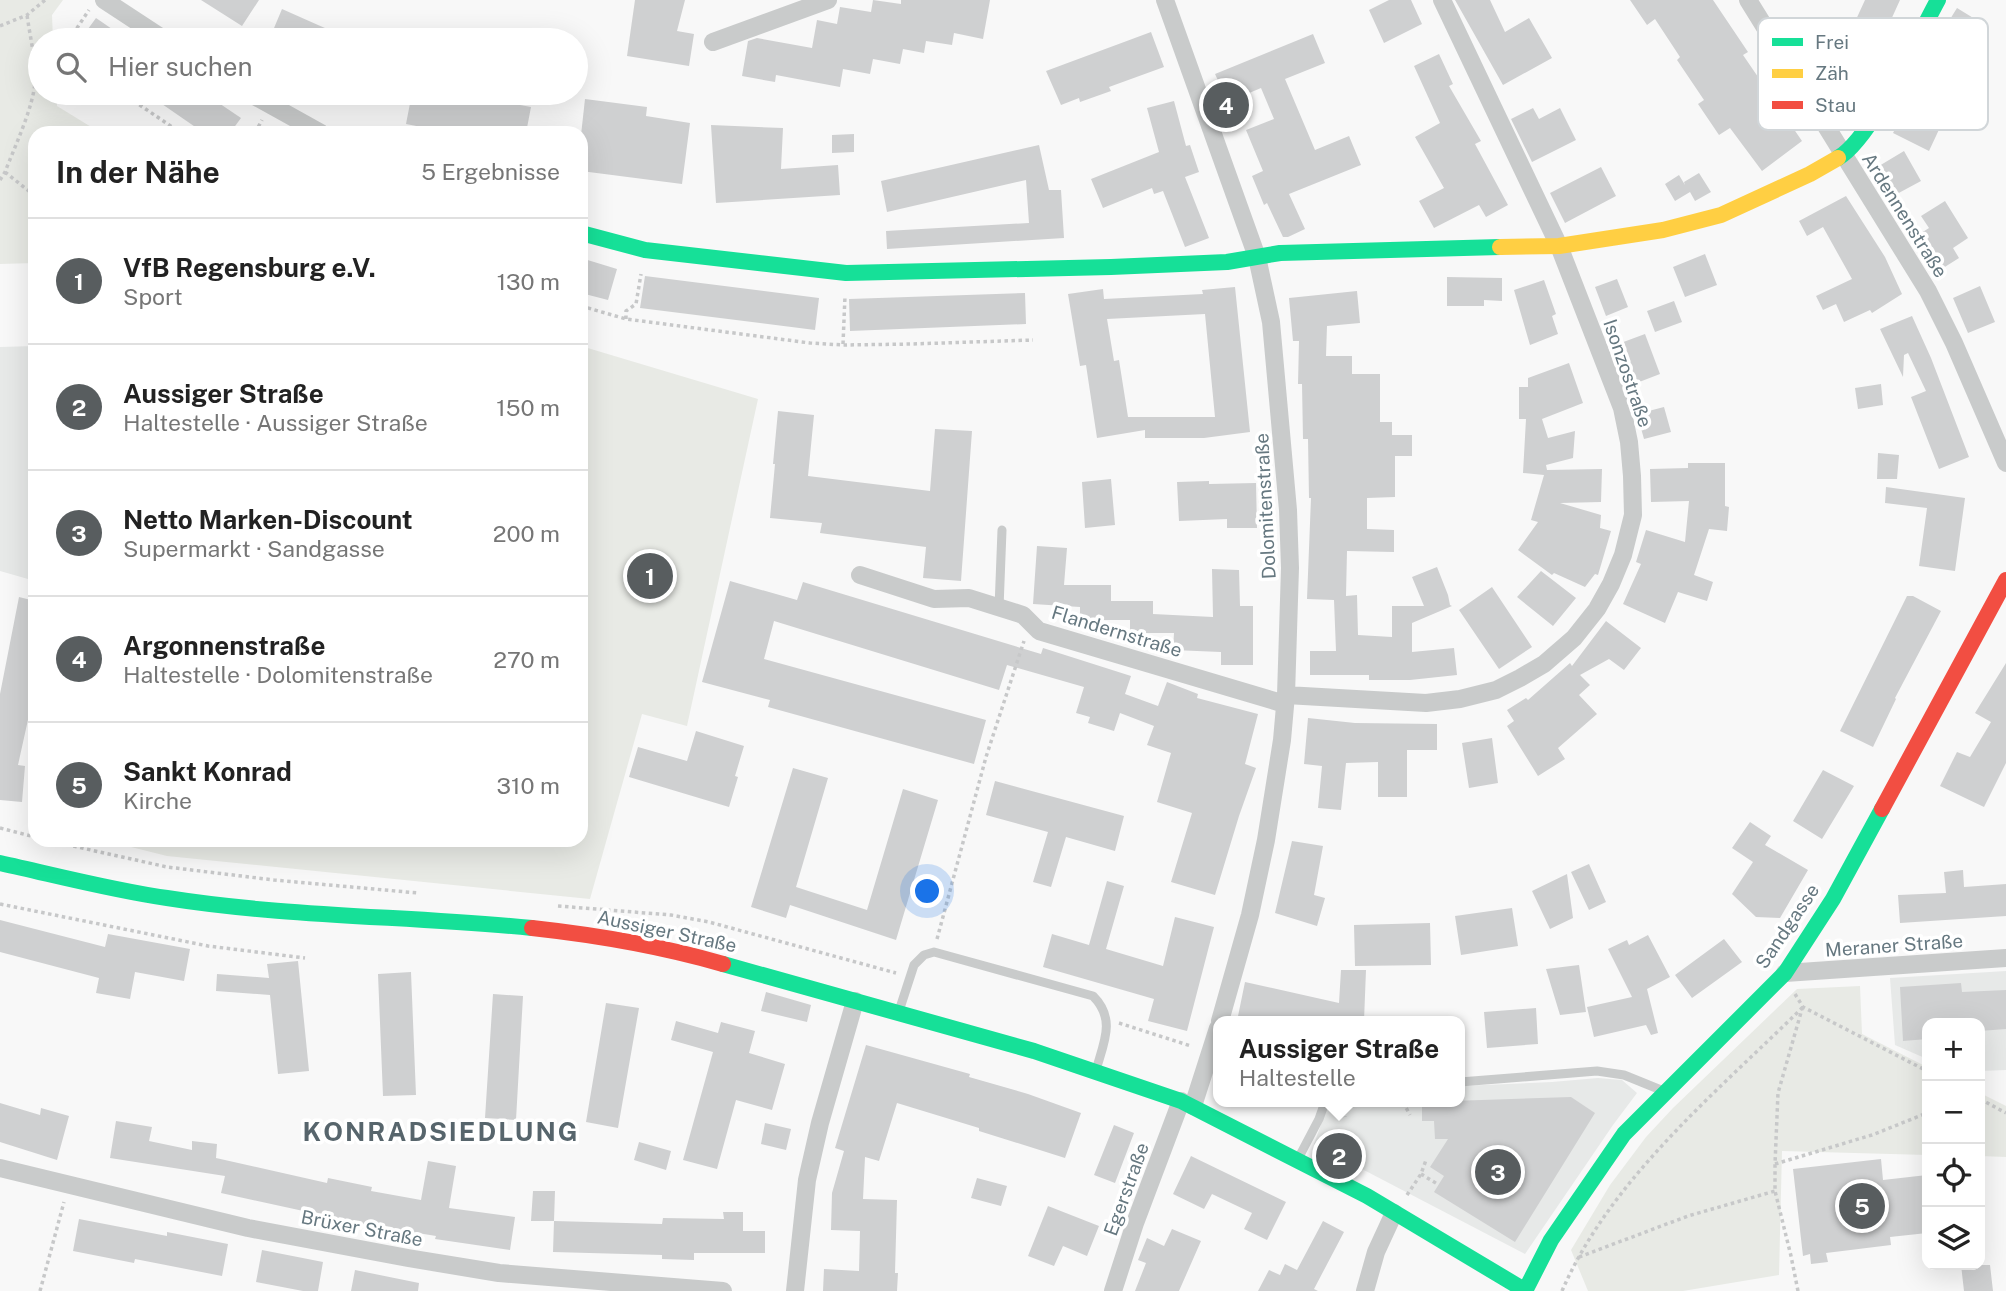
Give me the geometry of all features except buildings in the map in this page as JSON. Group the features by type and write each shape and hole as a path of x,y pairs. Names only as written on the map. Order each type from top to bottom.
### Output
{"street":[{"path":"104,0 147,28"},
{"path":"713,42 828,0"},
{"name":"Dolomitenstraße","path":"1165,0 1257,257 1272,322 1288,510 1290,568 1286,699 1276,782 1251,915 1221,1016"},
{"name":"Isonzostraße","path":"1286,699 1426,703 1460,699 1496,690 1544,664 1574,638 1597,609 1619,565 1633,515 1629,442 1622,408 1559,246 1442,0"},
{"name":"Ardennenstraße","path":"1748,0 1759,18"},
{"path":"1928,18 1938,0"},
{"path":"271,105 308,126"},
{"name":"Ardennenstraße","path":"1828,130 1928,291 1954,343 2006,463"},
{"path":"588,235 645,250 845,273 1137,266 1227,262 1280,253 1559,246 1663,230 1721,215 1810,174 1843,155 1865,130"},
{"name":"Flandernstraße","path":"860,575 934,599 969,598 1023,615 1039,631 1286,699"},
{"name":"Sandgasse","path":"1526,1291 1551,1240 1624,1134 1785,973 1833,899 2006,580"},
{"name":"Aussiger Straße","path":"0,863 165,898 248,908 539,929 699,957 1034,1051 1187,1104 1367,1196 1526,1291"},
{"name":"Meraner Straße","path":"1785,973 2006,958"},
{"path":"795,1291 807,1180 820,1123 855,1001"},
{"path":"1187,1104 1213,1043"},
{"name":"Egerstraße","path":"1113,1291 1135,1223 1187,1104"},
{"name":"Brüxer Straße","path":"0,1168 248,1228 447,1265 499,1273 723,1291"},
{"path":"1365,1291 1376,1252 1394,1213"}],"lane":[{"path":"999,608 1002,530"},
{"path":"898,1013 914,965 923,955 934,951 1093,996 1102,1005 1107,1019 1107,1031 1096,1071"},
{"path":"1465,1082 1597,1070 1624,1075 1666,1092"},
{"path":"1297,1160 1320,1119 1324,1107"}],"path":[{"path":"0,26 27,15 46,0"},
{"path":"77,28 95,0"},
{"path":"27,15 29,28"},
{"path":"0,180 29,105"},
{"path":"139,105 170,126"},
{"path":"5,172 28,190"},
{"path":"844,345 845,273"},
{"path":"626,319 626,311 636,304 638,293"},
{"path":"588,308 626,319 725,333 844,345 1033,340"},
{"path":"934,951 986,757 1030,622"},
{"path":"0,828 28,835"},
{"path":"0,904 208,946 305,958"},
{"path":"1785,973 1803,1007 1922,1068"},
{"path":"1797,1291 1775,1191 1775,1164 1778,1093 1803,1007"},
{"path":"1562,1291 1577,1258 1630,1182 1689,1118 1803,1007"},
{"path":"1107,1019 1210,1052"},
{"path":"1985,1102 2006,1113"},
{"path":"1344,1107 1345,1117"},
{"path":"1406,1107 1410,1115"},
{"path":"1775,1164 1872,1135 1922,1115"},
{"path":"1394,1213 1421,1174 1426,1160"},
{"path":"1421,1174 1438,1185"},
{"path":"40,1291 68,1185"},
{"path":"1577,1258 1688,1216 1775,1191"}],"shaded area":[{"path":"0,0 63,0 52,15 53,28 28,28 28,105 57,105 90,126 28,126 28,263 0,264"},
{"path":"28,346 28,579 0,571 0,347"},
{"path":"588,348 758,399 687,726 642,714 590,899 167,856 131,847 588,847"},
{"path":"2006,971 2006,1070 1985,1071 1985,1018 1922,1018 1922,1057 1895,1045 1890,978"},
{"path":"1860,986 1862,1034 1922,1064 1922,1155 1782,1151 1779,1275 1683,1291 1588,1291 1571,1250 1610,1185 1646,1137 1673,1108 1797,989"},
{"path":"1598,1078 1622,1080 1637,1093 1525,1254 1314,1144 1327,1107 1465,1107 1465,1086"},
{"path":"1985,1096 2006,1106 2006,1157 1985,1156"}],"traffic: fast":[{"path":"1929,18 1938,0"},
{"path":"1838,158 1865,130"},
{"path":"588,235 645,250 846,273 1111,267 1227,262 1280,253 1500,247"},
{"path":"1525,1291 1551,1240 1624,1134 1785,973 1833,899 1882,809"},
{"path":"0,863 125,891 212,904 303,913 532,928"},
{"path":"723,964 1034,1051 1181,1101 1367,1196 1526,1291"}],"traffic: slow":[{"path":"1500,247 1559,246 1663,230 1721,215 1810,174 1838,158"}],"traffic: jam":[{"path":"1882,809 2006,580"},
{"path":"532,928 628,942 723,964"}],"place":[{"name":"Argonnenstraße","path":"1226,105"},
{"name":"VfB Regensburg e.V.","path":"650,576"},
{"name":"Aussiger Straße","path":"1339,1156"},
{"name":"Netto Marken-Discount","path":"1498,1172"},
{"name":"Sankt Konrad","path":"1862,1206"}],"district":[{"name":"KONRADSIEDLUNG","path":"441,1131"}]}
